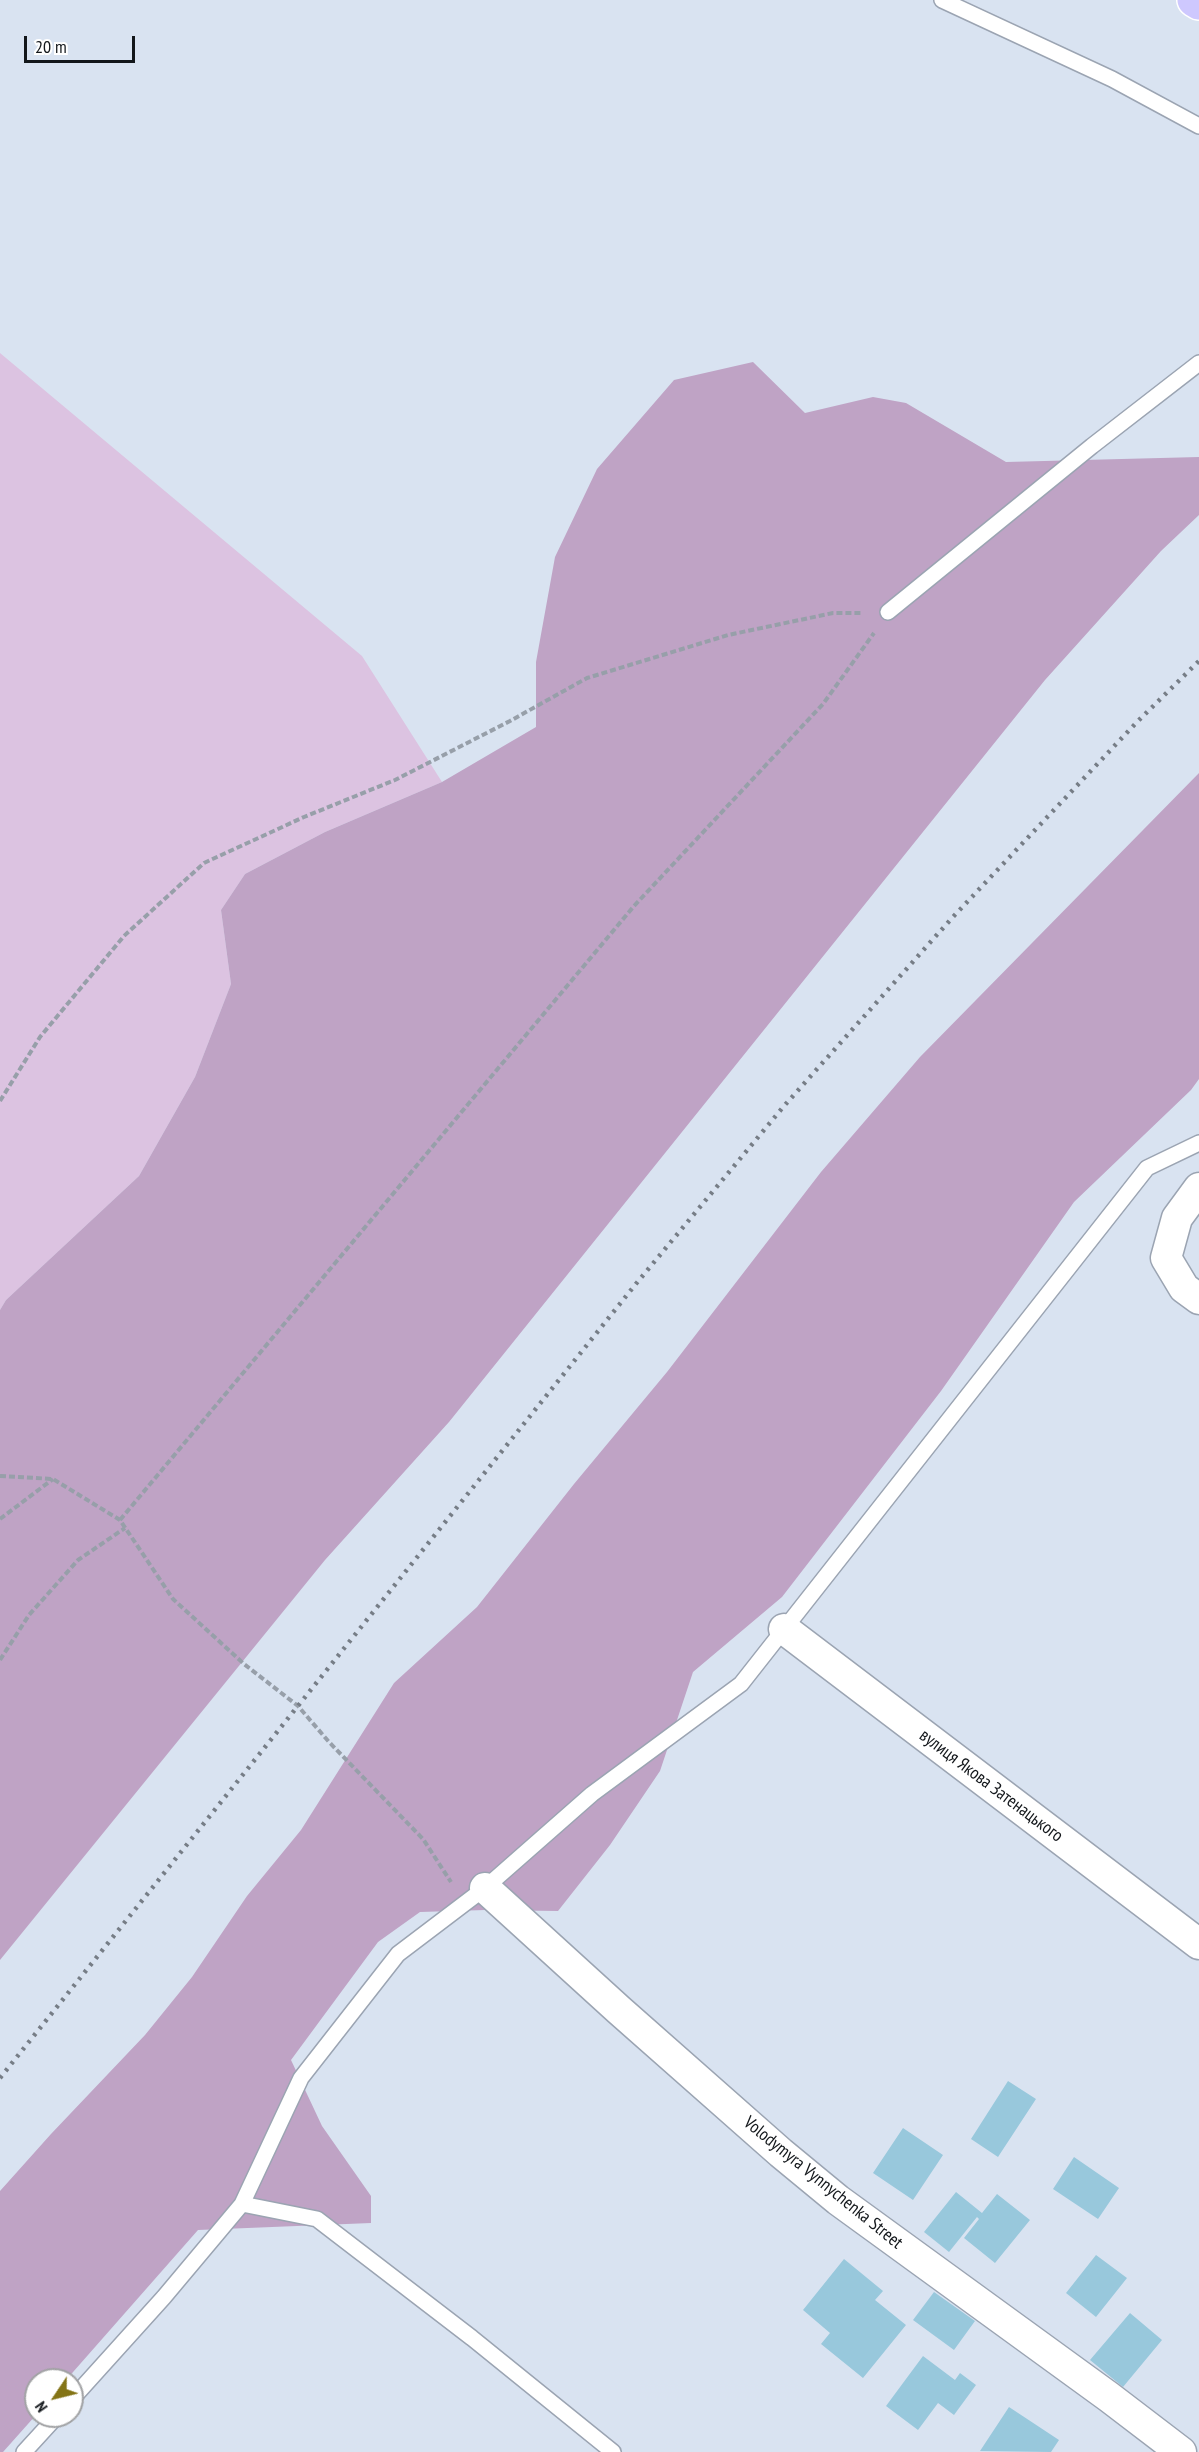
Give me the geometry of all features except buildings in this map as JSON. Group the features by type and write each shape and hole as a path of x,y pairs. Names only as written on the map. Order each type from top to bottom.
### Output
{"highway":[{"path":"1194,0 1199,3"}],"street":[{"path":"1199,1188 1178,1218 1167,1258 1184,1287 1199,1299"},
{"name":"вулиця Якова Затенацького","path":"784,1629 1199,1944"},
{"name":"Volodymyra Vynnychenka Street","path":"475,1895 619,2010 781,2153 838,2200 1181,2452"}],"lane":[{"path":"942,0 1112,78 1199,126"},
{"path":"888,612 1092,446 1199,363"},
{"path":"84,2386 164,2297 242,2204 301,2078 398,1954 475,1895 592,1794 741,1684 1147,1168 1199,1143"},
{"path":"242,2204 317,2219 472,2338 613,2452"},
{"path":"24,2452 46,2428"}],"path":[{"path":"0,1101 40,1037 124,936 204,864 304,817 394,780 510,721 587,678 728,635 832,613 888,612"},
{"path":"120,1520 634,906 823,704 888,612"},
{"path":"0,1476 53,1479 120,1520 173,1599 244,1664 298,1706 329,1742 475,1895"},
{"path":"0,1519 53,1479"},
{"path":"0,1660 29,1615 78,1560 125,1528"}],"shaded area":[{"path":"0,353 362,656 442,782 325,832 245,874 221,910 231,984 195,1077 139,1176 6,1300 0,1310"},
{"path":"753,362 805,413 873,397 906,403 1006,462 1199,457 1199,515 1161,551 1045,680 449,1422 325,1560 0,1960 0,1310 6,1300 139,1176 195,1077 231,984 221,910 245,874 325,832 442,782 536,727 536,662 555,557 597,469 674,380"},
{"path":"1199,773 1199,1079 1191,1090 1074,1202 941,1391 782,1597 693,1672 660,1771 610,1845 558,1911 420,1912 378,1942 291,2060 322,2126 371,2196 371,2223 198,2230 77,2368 24,2368 24,2428 3,2452 0,2452 0,2191 145,2035 192,1977 247,1896 301,1830 394,1683 477,1607 574,1484 667,1372 821,1172 920,1057"}],"railway":[{"path":"0,2078 635,1285 784,1106 952,918 1137,722 1199,661"}]}
